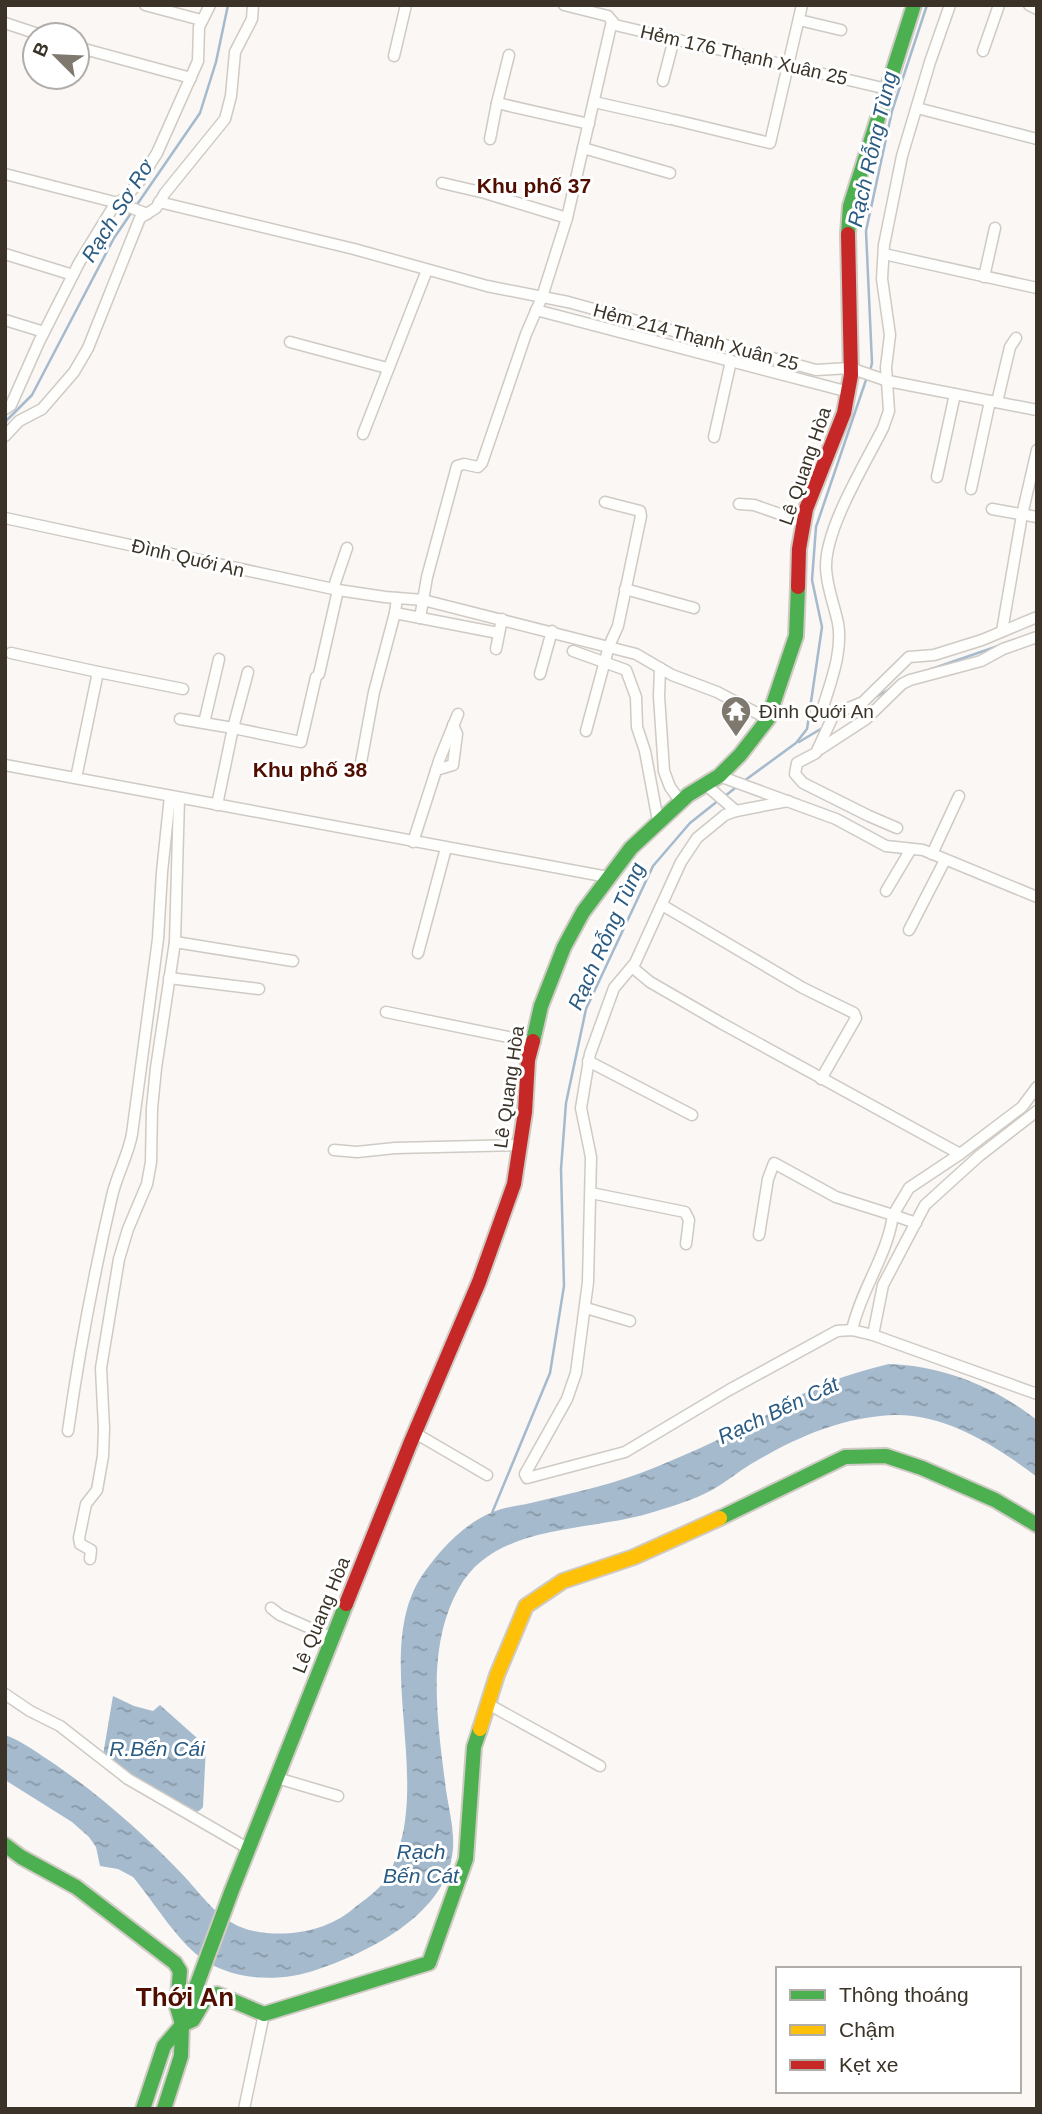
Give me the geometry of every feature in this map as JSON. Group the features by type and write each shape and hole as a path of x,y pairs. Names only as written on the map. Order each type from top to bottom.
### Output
{"street":[{"path":"145,5 201,20"},
{"path":"5,409 11,405 72,275 118,204 139,182 157,153 198,61 199,27 210,5"},
{"path":"5,174 144,212 156,208 225,119 231,96 236,52 251,19 253,5"},
{"path":"394,56 407,5"},
{"name":"Hẻm 176 Thạnh Xuân 25","path":"564,5 608,16 615,24 887,89"},
{"path":"594,102 770,143 802,5"},
{"name":"Lê Quang Hòa","path":"182,2025 248,1849 478,1282 514,1184 528,1060 541,1006 564,947 583,912 608,877 658,821 680,802 724,778 768,719 796,636 799,549 803,522 844,413 853,371 850,206 914,5"},
{"path":"834,714 823,707 838,651 838,626 826,567 828,548 832,530 889,411 885,380 890,335 882,279 884,254 900,165 950,5"},
{"path":"983,51 999,5"},
{"path":"1029,5 1037,9"},
{"path":"799,20 841,30"},
{"path":"420,618 427,577 457,466 464,464 478,467 482,463 542,296 567,218 612,21"},
{"path":"663,81 674,39"},
{"path":"91,51 191,78"},
{"path":"490,139 509,55"},
{"path":"497,103 589,124"},
{"path":"917,108 1037,139"},
{"path":"583,148 670,173"},
{"path":"442,183 567,218"},
{"name":"Hẻm 214 Thạnh Xuân 25","path":"159,202 487,286 542,296 816,370 853,371"},
{"path":"5,436 19,421 42,409 74,372 88,348 144,212"},
{"path":"984,277 995,228"},
{"path":"5,254 72,275"},
{"path":"884,254 1037,288"},
{"path":"363,434 427,270"},
{"path":"536,310 849,392"},
{"path":"5,320 44,332"},
{"path":"971,489 1010,347 1016,338"},
{"path":"290,342 387,369"},
{"path":"714,437 731,361"},
{"path":"853,371 885,380 1037,410"},
{"path":"937,477 955,394"},
{"path":"1002,631 1022,515 1037,450"},
{"path":"586,731 609,646 618,626 641,514 640,511 605,502"},
{"path":"739,504 754,505 803,522"},
{"path":"992,509 1037,517"},
{"name":"Đình Quới An","path":"5,518 335,590 423,600 609,646 636,654 768,719"},
{"path":"180,719 301,742 347,548"},
{"path":"625,589 694,608"},
{"path":"360,768 374,692 397,598"},
{"path":"395,613 498,632"},
{"path":"819,748 834,714 863,702 909,657 934,655 982,640 1037,617"},
{"path":"496,649 502,619"},
{"path":"540,674 551,631"},
{"path":"897,828 803,783 795,774 797,763 866,719 902,684 981,661 1003,649 1037,637"},
{"path":"573,651 626,670 636,696 637,727 645,751 658,821"},
{"path":"11,653 183,689"},
{"path":"204,723 219,659"},
{"path":"660,668 664,771 670,788 680,802"},
{"path":"76,778 98,672"},
{"path":"217,805 247,672"},
{"path":"413,842 458,713"},
{"path":"436,770 453,765 457,734 453,725"},
{"path":"5,765 608,877"},
{"path":"724,778 836,818 886,846 932,854 1037,897"},
{"path":"708,788 733,809"},
{"path":"932,854 959,796"},
{"path":"90,1559 90,1548 83,1547 79,1538 86,1504 97,1490 103,1456 103,1354 119,1259 147,1184 151,1162 152,1108 175,942 174,797"},
{"path":"68,1431 78,1359 98,1256 116,1180 129,1153 158,939 162,872 174,797"},
{"path":"789,801 733,809 697,838 681,862 651,933 632,967 614,988 588,1061 581,1108 591,1157 591,1193 586,1308 576,1373 567,1399 525,1474 527,1478 625,1452 729,1390 837,1331 852,1330 873,1335 1037,1394"},
{"path":"418,953 446,848"},
{"path":"886,891 911,849"},
{"path":"909,930 945,860"},
{"path":"662,905 803,988 854,1013 856,1018 821,1079"},
{"path":"175,942 293,961"},
{"path":"632,967 650,982 960,1154"},
{"path":"169,978 259,989"},
{"path":"386,1012 532,1042"},
{"path":"588,1061 692,1115"},
{"path":"852,1330 864,1290 887,1244 893,1215 909,1188 1022,1107 1037,1087"},
{"path":"873,1335 883,1285 912,1221 925,1205 979,1156 1034,1114 1037,1127"},
{"path":"334,1150 357,1152 395,1148 520,1145"},
{"path":"759,1235 768,1179 774,1163 836,1197 912,1221"},
{"path":"591,1193 685,1212 689,1220 686,1244"},
{"path":"586,1308 630,1321"},
{"path":"415,1433 487,1475"},
{"path":"143,2109 164,2046 182,2025 193,2020 207,1996 217,1994 264,2014 429,1963 466,1859 474,1747 488,1704 526,1606 563,1581 645,1552 845,1457 886,1456 922,1468 995,1500 1037,1525"},
{"path":"271,1608 280,1615 333,1638"},
{"path":"5,1694 30,1711 60,1726 128,1779 248,1849"},
{"path":"488,1704 600,1766"},
{"path":"277,1778 338,1796"},
{"path":"5,1845 21,1857 76,1887 175,1963 180,1971 177,2007 182,2025 180,2056 164,2109"},
{"path":"244,2109 264,2014"}],"water":[{"name":"Rạch Bến Cát","path":"889,1364 929,1369 967,1380 1003,1397 1037,1420 1037,1477 988,1443 952,1426 914,1416 874,1417 819,1430 751,1464 712,1490 682,1503 626,1519 545,1533 495,1552 475,1567 459,1588 448,1611 441,1636 438,1713 453,1840 446,1877 434,1897 418,1914 400,1929 358,1953 316,1970 286,1977 254,1977 223,1970 196,1954 179,1937 133,1877 118,1869 100,1866 96,1847 72,1822 5,1780 5,1735 56,1765 123,1817 215,1910 233,1923 254,1931 280,1934 306,1931 331,1923 343,1917 380,1887 390,1873 397,1854 405,1821 407,1786 401,1675 402,1640 408,1607 421,1577 453,1539 472,1523 493,1512 598,1487 638,1474 728,1435 819,1386"},
{"name":"R.Bến Cái","path":"113,1696 153,1711 160,1705 206,1746 201,1810 194,1812 183,1809 103,1755"}],"waterway":[{"name":"Rạch Sơ Rơ","path":"5,422 32,395 114,238 200,113 216,62 228,5"},
{"name":"Rạch Rỗng Tùng","path":"870,371 872,363 866,231 892,111 927,5"},
{"name":"Rạch Rỗng Tùng","path":"744,781 796,743 807,729 822,627 812,580 816,527 867,377"},
{"path":"914,675 1001,645"},
{"path":"872,699 890,689"},
{"path":"836,720 848,713"},
{"path":"799,742 824,727"},
{"name":"Rạch Rỗng Tùng","path":"725,796 739,785"},
{"name":"Rạch Rỗng Tùng","path":"492,1513 550,1373 564,1286 561,1169 566,1103 586,1009 653,866 690,823 719,800"}],"traffic: fast":[{"path":"848,234 850,206 914,5"},
{"path":"533,1041 541,1006 564,947 583,912 631,848 688,795 719,776 740,755 768,719 796,636 798,587"},
{"path":"720,1518 845,1457 886,1456 922,1468 995,1500 1037,1525"},
{"path":"164,2109 181,2056 182,2025 232,1890 346,1604"},
{"path":"143,2109 164,2046 182,2025 193,2020 207,1996 217,1994 264,2014 429,1963 466,1859 474,1747 480,1729"},
{"path":"5,1845 21,1857 76,1887 175,1963 180,1971 177,2007 182,2024"}],"traffic: slow":[{"path":"480,1729 497,1675 526,1606 563,1581 634,1557 720,1518"}],"traffic: jam":[{"path":"798,587 799,549 806,509 844,413 851,375 848,234"},
{"path":"346,1604 479,1282 514,1184 525,1112 528,1060 533,1041"}],"place":[{"name":"Đình Quới An","path":"736,738"}],"district":[{"name":"Khu phố 37","path":"534,185"},
{"name":"Khu phố 38","path":"310,769"},
{"name":"Thới An","path":"185,1997"}]}
